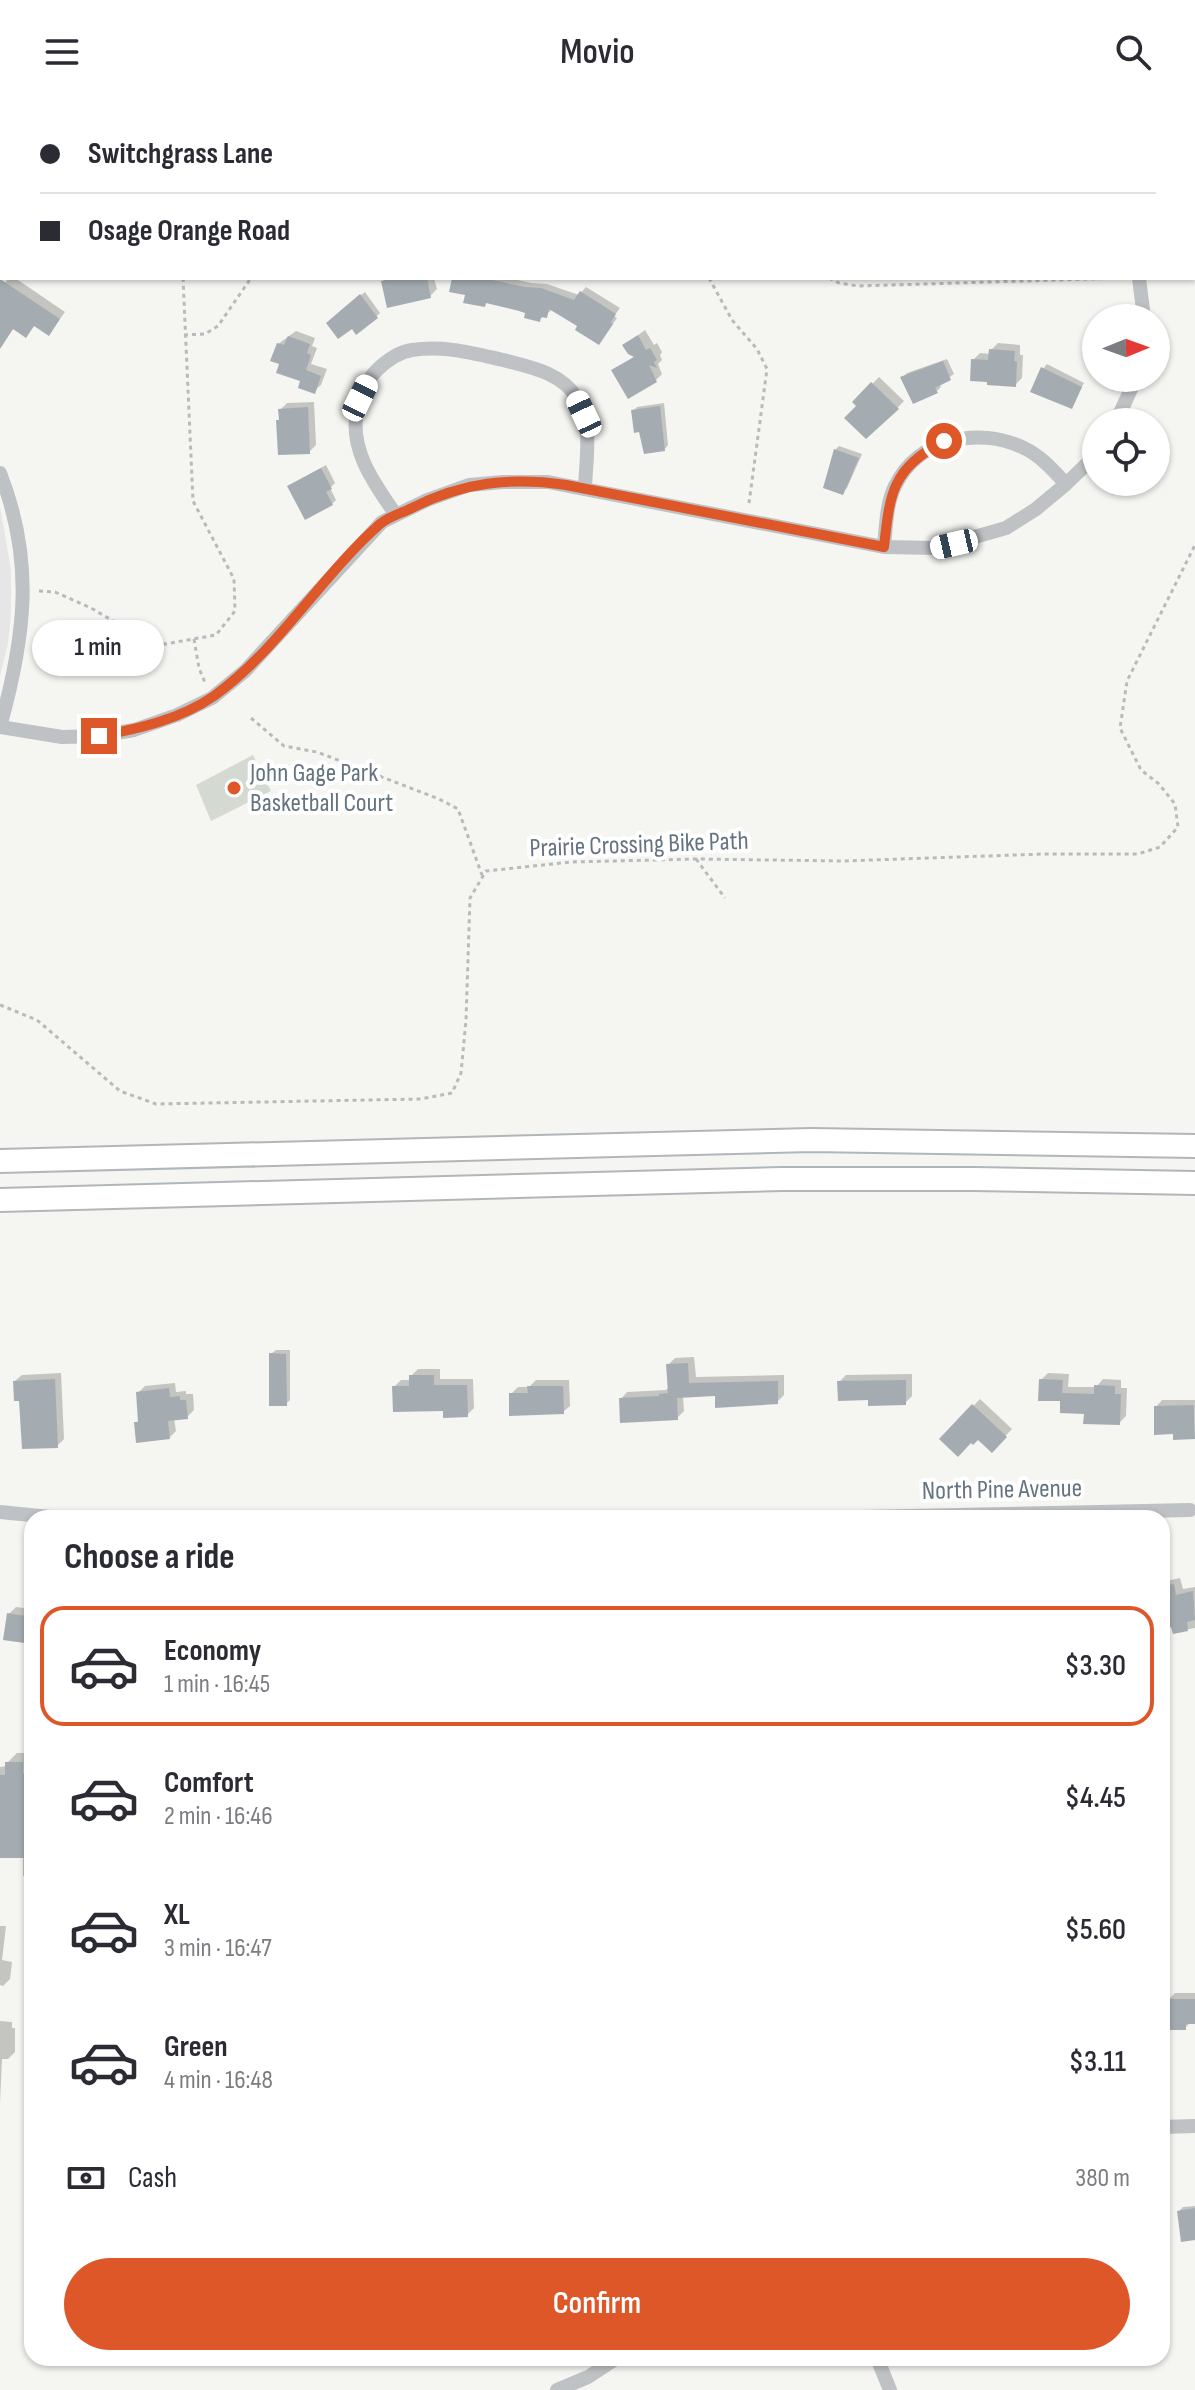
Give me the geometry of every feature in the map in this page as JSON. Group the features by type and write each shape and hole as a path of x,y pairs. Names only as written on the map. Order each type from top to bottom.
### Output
{"main road":[{"path":"0,1161 811,1140 1195,1146"},
{"path":"0,1200 782,1179 1195,1183"}],"street":[{"path":"1139,280 1142,304"},
{"path":"396,515 372,481 357,447 355,421 369,378 386,362 408,350 440,347 476,354 540,369 563,382 576,396 584,414 587,439 585,488"},
{"path":"884,547 893,488 906,468 944,441 979,437 1007,441 1027,449 1066,484"},
{"path":"0,473 11,500 23,557 24,590 14,675 0,727 62,737 99,736 134,730 177,715 212,698 245,671 382,522 427,500 469,485 548,482 884,547 936,548 1006,528 1036,509 1082,469"},
{"name":"North Pine Avenue","path":"1170,1510 1190,1510"},
{"path":"0,1512 24,1514"},
{"path":"1170,2127 1195,2126"},
{"path":"557,2390 605,2366"},
{"path":"880,2366 890,2390"}],"path":[{"path":"24,590 55,592 132,632 165,644 216,635 235,611 234,579 193,501 183,280"},
{"path":"184,335 205,334 218,326 250,280"},
{"path":"710,280 732,320 757,349 767,369 746,520"},
{"path":"833,280 858,286 1045,280"},
{"name":"Prairie Crossing Bike Path","path":"483,876 486,871 571,862 696,859 843,861 1138,854 1160,847 1178,827 1175,804 1159,784 1141,770 1120,728 1127,681 1195,545"},
{"path":"194,639 199,668 212,698"},
{"path":"0,1005 37,1020 120,1091 156,1104 421,1099 452,1093 461,1073 466,1020 470,898 483,876 458,809 317,752 284,746 251,718"},
{"path":"696,859 725,898"}],"shaded area":[{"path":"0,507 11,570 11,612 0,676"},
{"name":"John Gage Park Basketball Court","path":"253,755 271,791 211,821 196,785"}],"building":[{"path":"2,280 60,319 49,336 34,326 26,338 13,329 0,349"},
{"path":"427,280 431,298 387,308 381,281"},
{"path":"452,280 492,280 541,288 574,300 580,291 616,314 599,345 575,330 577,326 549,309 547,318 541,317 540,322 524,318 525,313 519,311 486,303 485,307 463,303 465,295 449,292"},
{"path":"360,294 378,318 356,335 352,329 338,339 326,323"},
{"path":"638,335 646,350 650,348 657,360 654,362 657,368 649,365 657,382 628,399 611,370 634,357 622,345"},
{"path":"288,336 310,344 307,353 311,355 306,370 321,376 315,394 298,388 300,381 276,373 279,364 270,361 277,343 284,345"},
{"path":"989,349 1015,351 1016,387 970,381 971,359 988,360"},
{"path":"943,361 951,380 935,388 938,393 913,404 900,377"},
{"path":"1041,367 1082,387 1072,409 1030,392"},
{"path":"871,382 899,409 866,439 844,418 856,406 852,402"},
{"path":"660,406 665,451 644,454 639,432 634,433 631,410"},
{"path":"308,407 310,454 278,455 278,409"},
{"path":"834,449 859,458 843,495 823,488"},
{"path":"321,468 332,489 326,492 333,505 305,520 287,486"},
{"path":"269,1353 286,1354 287,1406 269,1406"},
{"path":"688,1363 689,1383 778,1381 778,1404 715,1408 715,1396 677,1398 678,1420 620,1423 619,1398 668,1393 666,1364"},
{"path":"409,1375 434,1375 434,1385 467,1385 468,1417 443,1418 443,1411 393,1412 392,1386 409,1386"},
{"path":"55,1379 58,1448 22,1449 19,1401 14,1401 13,1381"},
{"path":"1039,1379 1063,1380 1062,1393 1094,1394 1094,1385 1115,1386 1115,1394 1121,1394 1120,1425 1083,1424 1084,1414 1060,1413 1060,1401 1038,1401"},
{"path":"906,1380 906,1405 868,1406 868,1400 838,1401 837,1381"},
{"path":"527,1386 563,1386 564,1414 509,1416 509,1393 528,1393"},
{"path":"169,1388 170,1397 180,1396 180,1400 186,1400 188,1419 168,1421 170,1439 136,1443 136,1392"},
{"path":"972,1404 1007,1437 992,1453 978,1440 958,1457 939,1439"},
{"path":"1194,1405 1195,1439 1173,1440 1173,1434 1154,1435 1154,1406"},
{"path":"1174,1584 1176,1595 1193,1591 1195,1620 1187,1622 1188,1631 1173,1634 1170,1627 1170,1585"},
{"path":"7,1613 24,1616 24,1643 3,1640"},
{"path":"5,1762 23,1762 24,1858 0,1858 0,1775 5,1775"},
{"path":"1170,1999 1195,1999 1195,2024 1186,2024 1186,2030 1170,2030"},
{"path":"1195,2208 1195,2240 1181,2242 1177,2211"}],"place":[{"name":"John Gage Park Basketball Court","path":"234,788"}],"route":[{"path":"99,736 134,730 177,715 212,698 245,671 382,522 427,500 469,485 548,482 884,547 893,488 906,468 944,441"}]}
